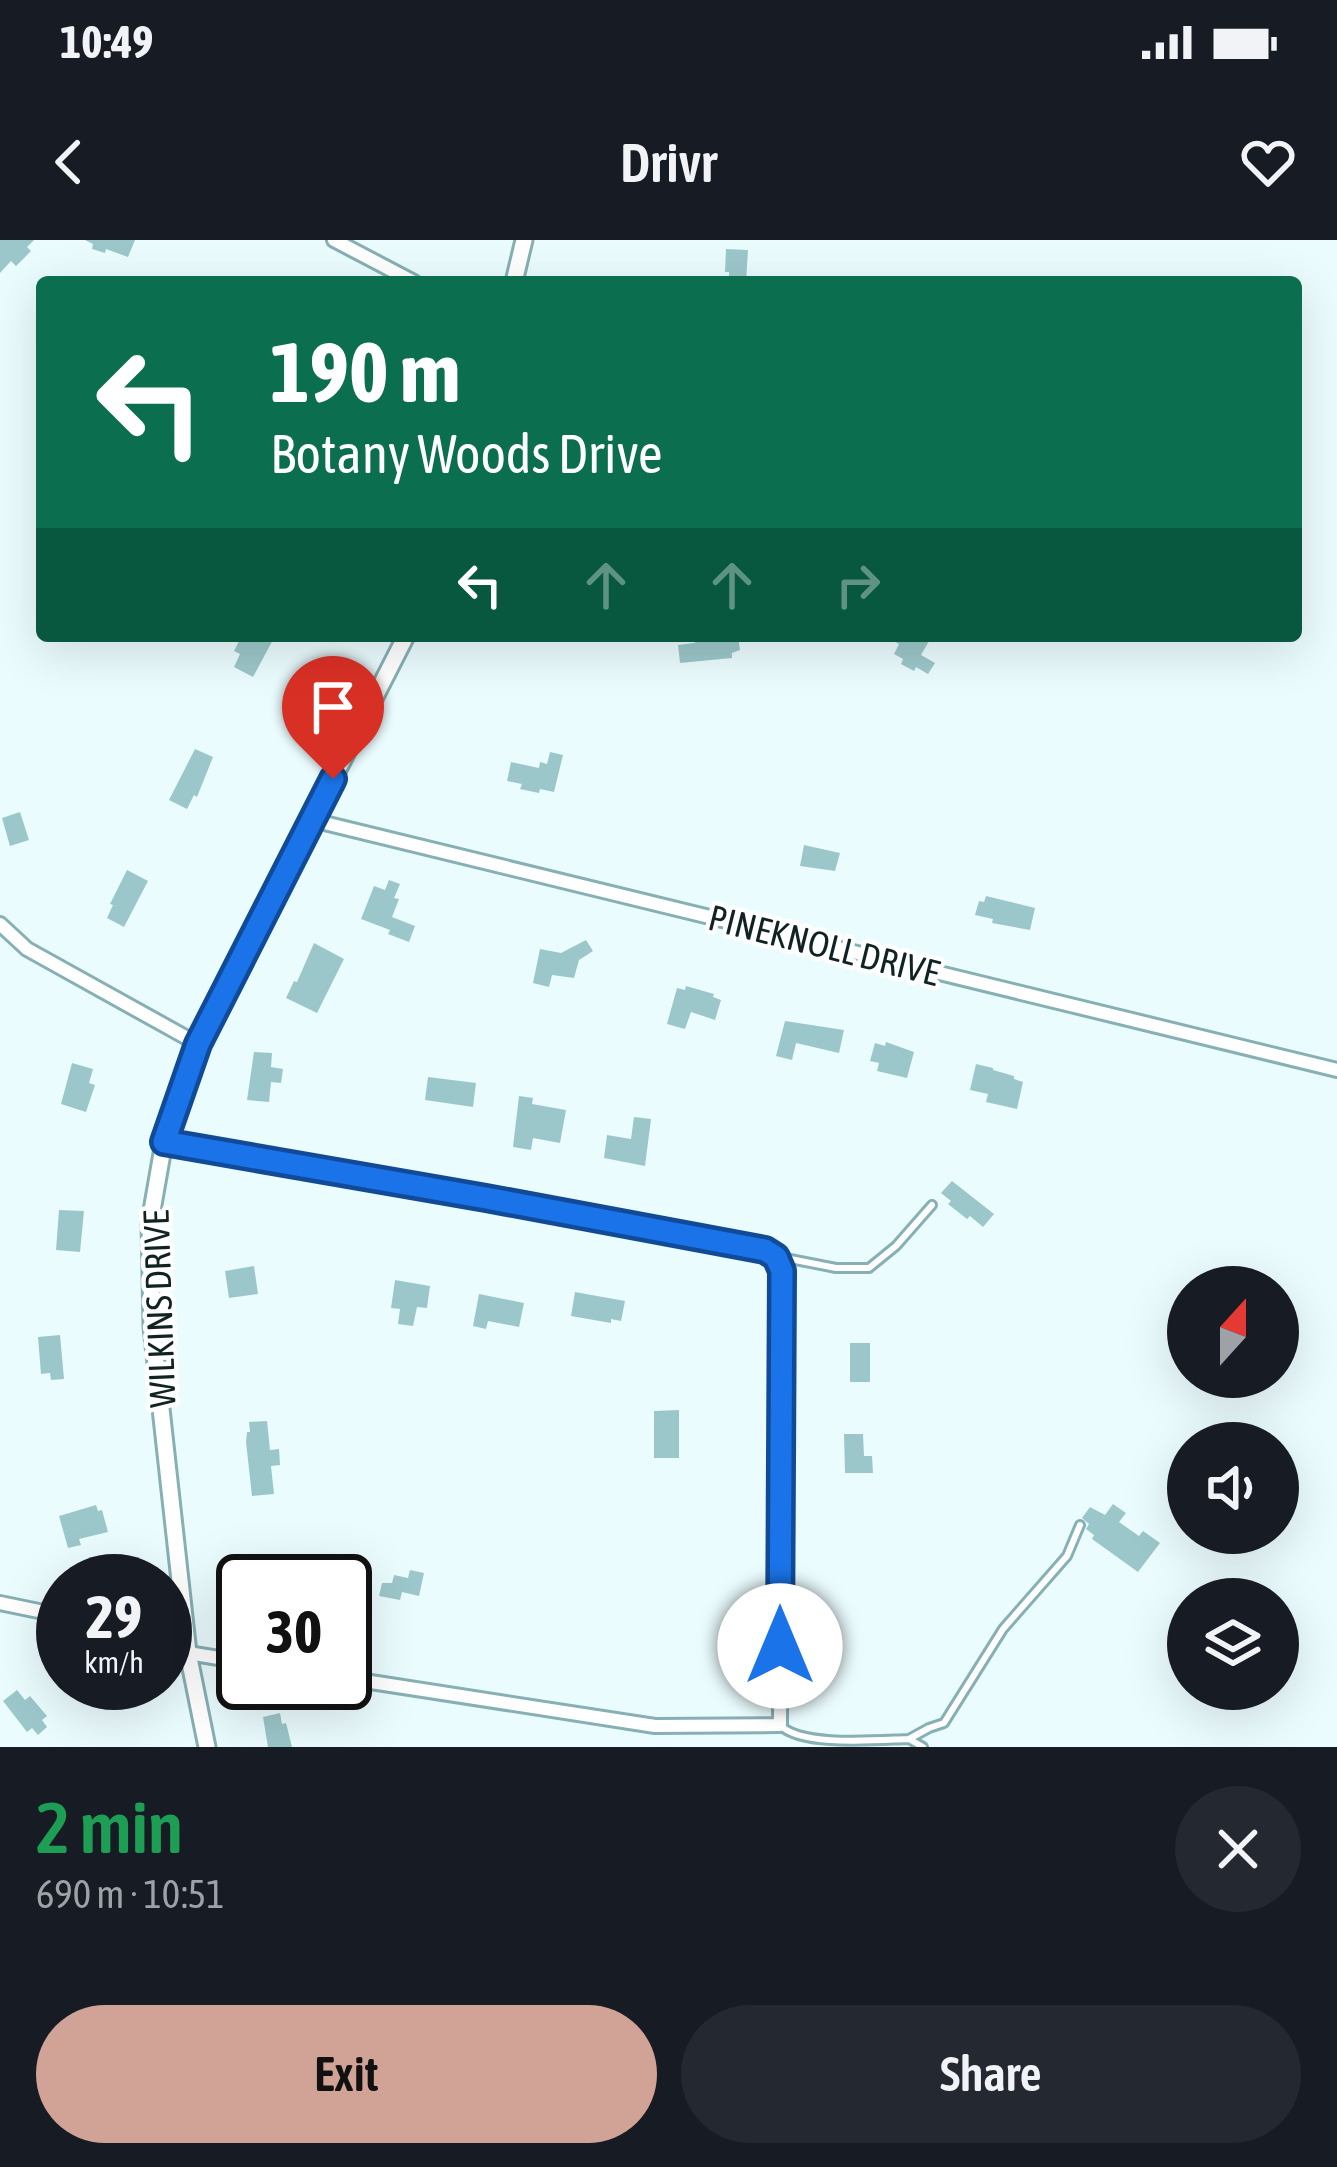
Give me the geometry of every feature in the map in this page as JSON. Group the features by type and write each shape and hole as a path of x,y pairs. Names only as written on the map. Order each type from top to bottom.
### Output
{"street":[{"path":"334,240 403,276"},
{"path":"515,276 524,240"},
{"name":"WILKINS DRIVE","path":"177,1554 152,1327 150,1222 164,1142 198,1044 403,642"},
{"name":"PINEKNOLL DRIVE","path":"312,820 1337,1070"},
{"path":"0,924 27,949 198,1044"},
{"path":"164,1142 765,1250 776,1257 782,1271 780,1725 656,1726 372,1682"},
{"path":"0,1603 36,1610"},
{"name":"WILKINS DRIVE","path":"192,1672 208,1747"}],"lane":[{"path":"776,1257 836,1268 869,1268 896,1246 932,1204"},
{"path":"780,1725 785,1733 811,1739 909,1739 944,1723 1003,1629 1067,1556 1080,1525"},
{"path":"909,1739 923,1747"}],"building":[{"path":"0,240 34,240 27,247 31,251 16,266 11,261 0,273"},
{"path":"85,240 135,240 128,257 92,249 93,244"},
{"path":"726,249 748,250 746,276 725,272"},
{"path":"238,642 272,642 253,677 234,667 240,654 234,651"},
{"path":"739,642 740,650 732,658 680,663 678,645"},
{"path":"895,642 929,642 921,655 935,663 928,674 901,664 903,659 894,654 899,644"},
{"path":"195,749 213,757 187,809 169,800"},
{"path":"550,752 563,755 554,792 520,789 522,784 507,781 511,762 539,768 540,762 547,764"},
{"path":"20,812 29,840 10,846 2,818"},
{"path":"804,845 840,853 835,871 800,866"},
{"path":"127,870 148,881 124,927 107,918"},
{"path":"389,880 400,884 392,917 415,926 409,942 361,919 374,886 385,890"},
{"path":"986,896 1035,908 1030,930 975,915"},
{"path":"586,940 593,951 579,960 574,978 552,975 549,987 533,983 540,949 561,953"},
{"path":"314,943 344,959 317,1013 286,998"},
{"path":"686,986 721,1000 715,1020 691,1012 685,1029 667,1024 677,988 685,990"},
{"path":"785,1021 844,1030 839,1053 796,1043 792,1060 776,1056"},
{"path":"886,1042 914,1052 907,1078 877,1071 879,1063 870,1061 875,1043 885,1046"},
{"path":"254,1052 272,1053 271,1067 283,1069 281,1083 271,1082 269,1102 247,1100"},
{"path":"72,1063 93,1069 89,1083 95,1085 86,1112 61,1104"},
{"path":"976,1064 1023,1082 1017,1109 986,1102 988,1094 970,1090"},
{"path":"428,1077 476,1083 473,1107 425,1100"},
{"path":"519,1096 533,1098 532,1104 566,1110 560,1143 533,1138 531,1150 513,1147"},
{"path":"634,1117 651,1119 645,1166 604,1158 607,1135 631,1139"},
{"path":"952,1181 994,1214 983,1227 948,1204 951,1201 941,1193"},
{"path":"59,1210 84,1211 80,1252 56,1250"},
{"path":"254,1266 258,1294 229,1298 225,1271"},
{"path":"395,1280 430,1286 427,1308 417,1307 413,1326 398,1324 400,1309 391,1308"},
{"path":"575,1292 625,1301 621,1321 571,1316"},
{"path":"479,1294 524,1303 519,1327 488,1321 486,1329 473,1326"},
{"path":"60,1335 64,1379 51,1380 50,1373 41,1374 38,1337"},
{"path":"850,1343 870,1343 870,1382 850,1382"},
{"path":"679,1410 679,1458 654,1458 654,1411"},
{"path":"267,1421 270,1450 279,1449 280,1465 271,1466 274,1494 252,1496 246,1442 249,1422"},
{"path":"844,1434 863,1434 864,1456 872,1456 873,1473 845,1473"},
{"path":"1113,1504 1126,1513 1119,1522 1160,1543 1138,1572 1092,1539 1094,1535 1086,1529 1089,1524 1082,1518 1090,1507 1105,1515"},
{"path":"96,1505 108,1532 79,1539 81,1545 68,1548 59,1516"},
{"path":"410,1570 424,1573 419,1596 402,1592 400,1600 379,1596 382,1583 392,1583 394,1575 408,1578"},
{"path":"17,1690 25,1700 30,1696 36,1710 47,1716 42,1720 47,1727 38,1735 32,1728 27,1732 3,1701"},
{"path":"280,1713 292,1747 268,1747 263,1717"}],"route":[{"path":"333,779 198,1044 164,1142 765,1250 776,1257 782,1271 780,1646"}]}
